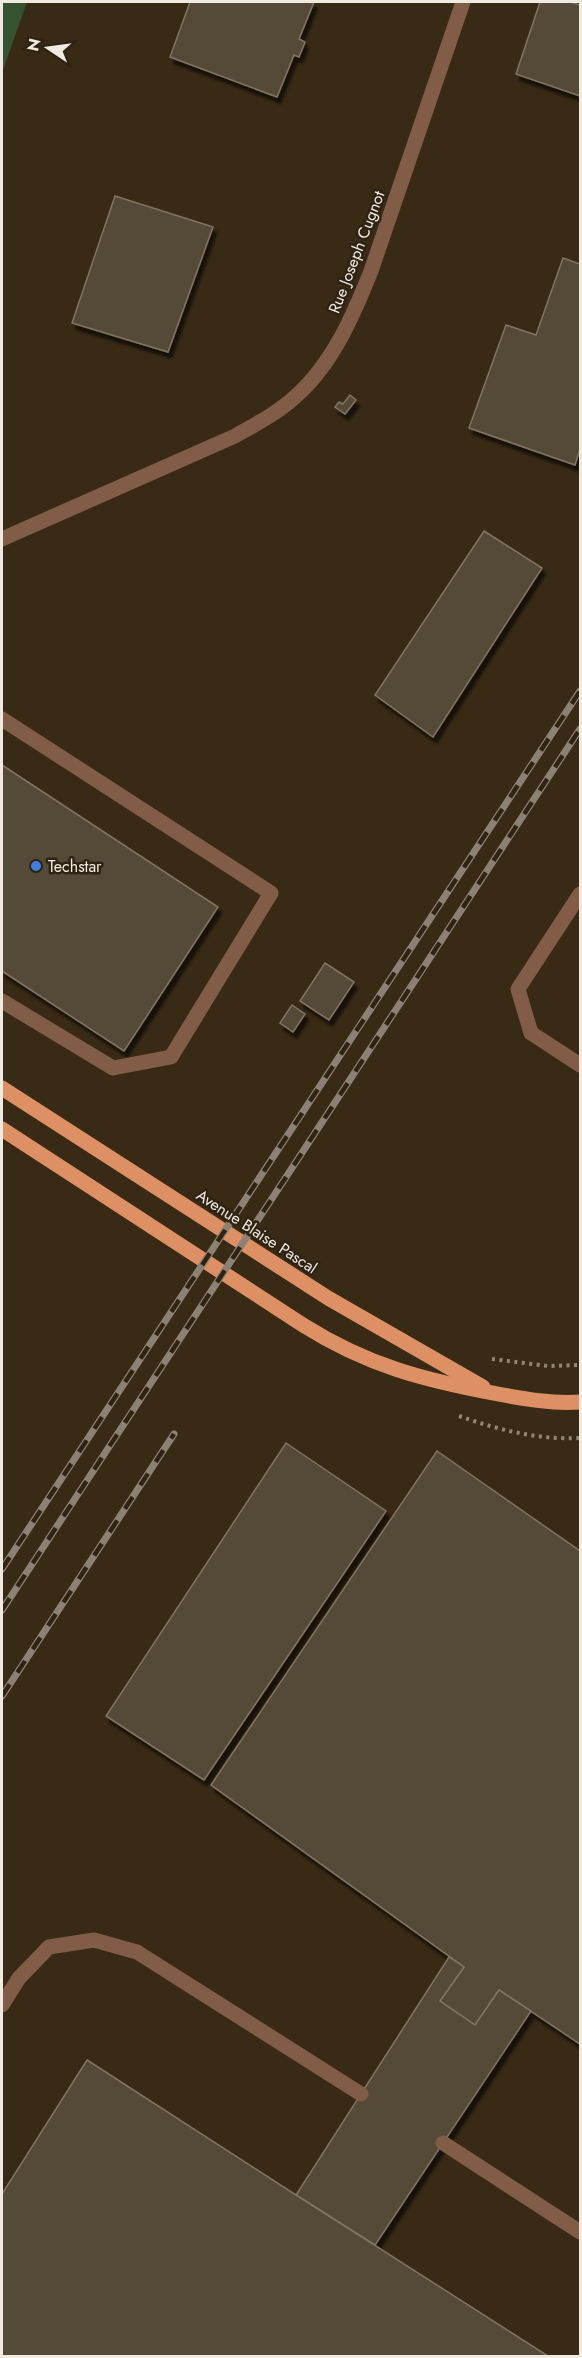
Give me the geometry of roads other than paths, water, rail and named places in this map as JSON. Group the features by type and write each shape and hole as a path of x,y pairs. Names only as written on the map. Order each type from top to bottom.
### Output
{"main road":[{"name":"Avenue Blaise Pascal","path":"2,1088 328,1298 449,1370 499,1394"},
{"name":"Avenue Blaise Pascal","path":"2,1129 303,1325 346,1350 386,1368 427,1380 521,1399 580,1402"}],"street":[{"name":"Rue Joseph Cugnot","path":"2,539 235,436 269,417 296,396 320,370 341,338 371,271 463,2"},
{"path":"2,719 271,893 171,1057 113,1068 2,1001"},
{"path":"580,894 518,989 531,1032 580,1065"},
{"path":"2,2005 19,1978 49,1947 94,1940 137,1952 361,2094"},
{"path":"443,2143 580,2232"}],"railway":[{"path":"2,1569 580,691"},
{"path":"2,1610 580,729"},
{"path":"2,1696 174,1434"}],"place":[{"name":"Techstar","path":"36,866"}]}
